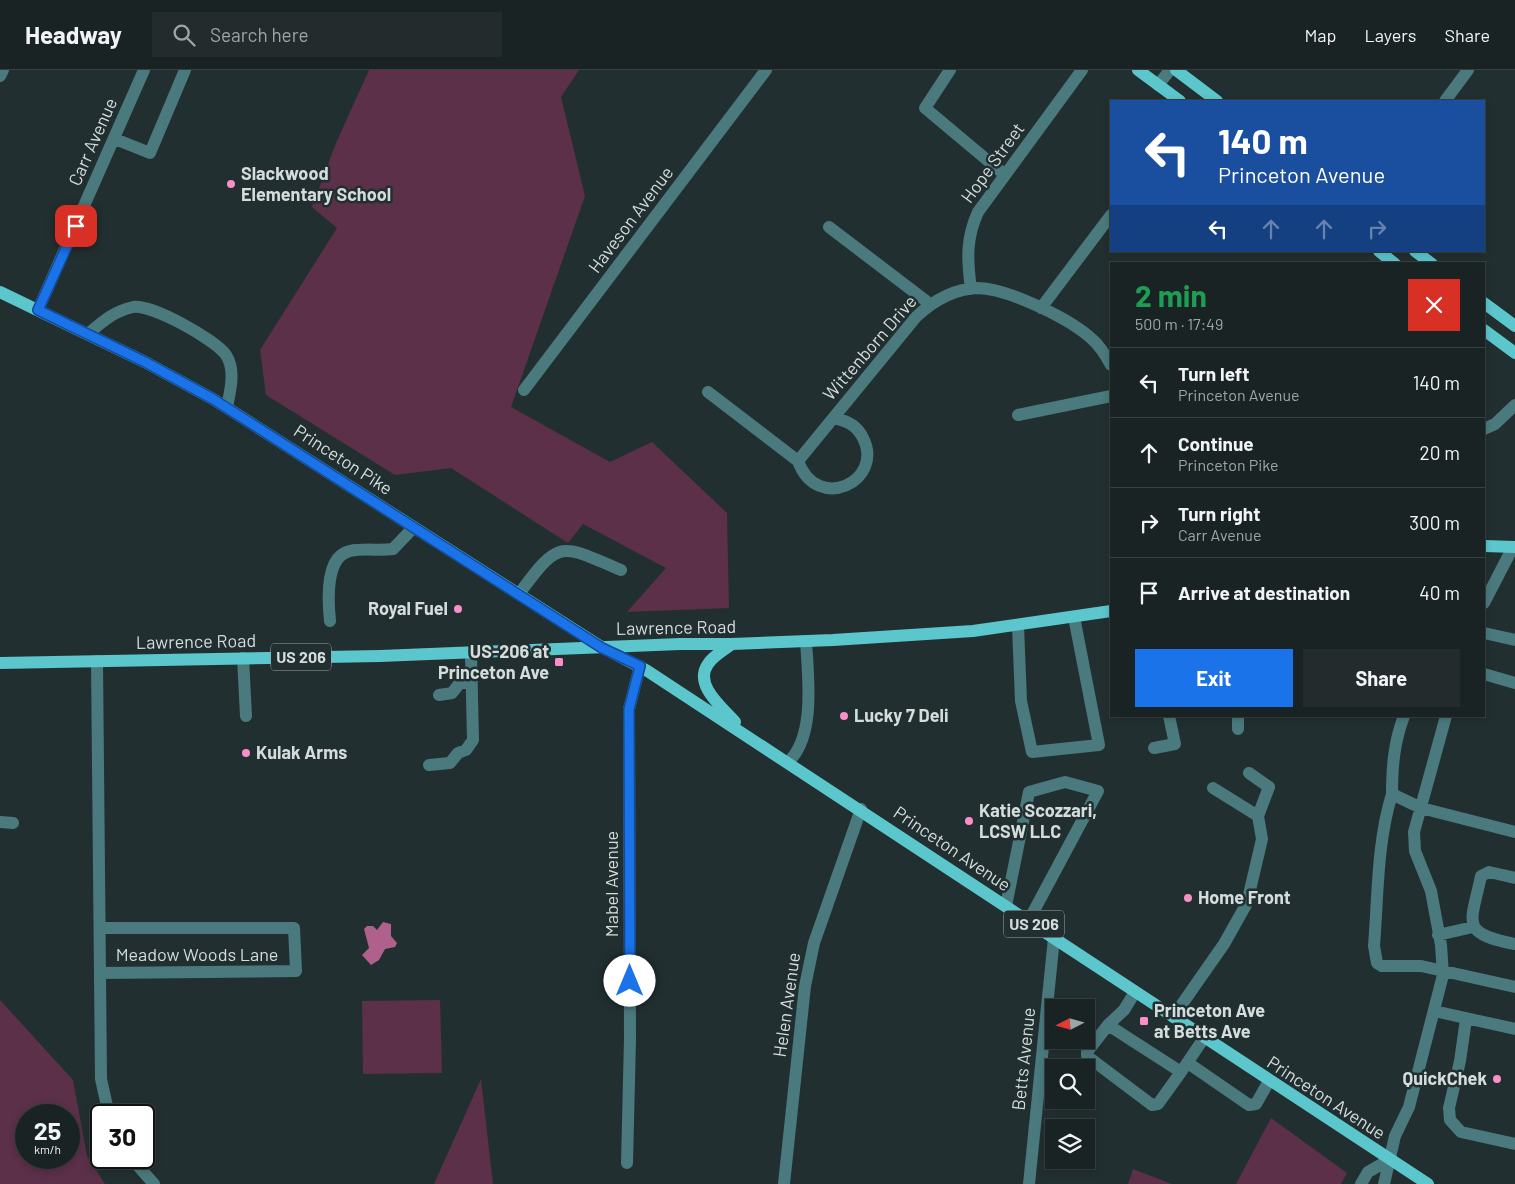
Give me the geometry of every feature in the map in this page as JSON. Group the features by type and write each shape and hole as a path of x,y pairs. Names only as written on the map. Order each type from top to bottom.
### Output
{"main road":[{"path":"1138,70 1179,100"},
{"path":"1176,70 1216,100"},
{"path":"1380,252 1393,262"},
{"path":"1416,252 1429,262"},
{"name":"Princeton Pike","path":"0,292 145,362 227,408 602,648"},
{"path":"1485,304 1515,326"},
{"path":"1485,331 1515,353"},
{"path":"1485,546 1514,547"},
{"name":"Lawrence Road","path":"0,663 471,653 914,636 1018,626 1110,611"},
{"path":"732,644 709,662 704,675 705,683 715,700 747,735"},
{"name":"Princeton Avenue","path":"602,648 640,666 747,735 1269,1081 1428,1184"}],"street":[{"path":"0,76 3,70"},
{"name":"Carr Avenue","path":"38,310 144,70"},
{"path":"115,139 150,153 186,70"},
{"name":"Haveson Avenue","path":"524,390 766,70"},
{"path":"950,70 924,108 1005,174"},
{"name":"Hope Street","path":"971,289 967,245 971,227 978,212 1082,70"},
{"path":"1158,85 1170,70"},
{"path":"1446,100 1468,70"},
{"path":"1041,308 1110,216"},
{"path":"829,227 930,304"},
{"name":"Wittenborn Drive","path":"798,461 916,317 930,304 955,292 971,289 994,289 1010,293 1078,328 1109,356"},
{"path":"88,334 115,312 135,307 157,312 216,344 228,356 232,380 227,408"},
{"path":"708,392 798,461 808,480 830,489 842,487 853,482 861,474 868,454 866,443 860,432 852,425 833,418"},
{"path":"1018,415 1110,396"},
{"path":"1487,424 1515,406"},
{"path":"330,621 328,603 330,578 333,567 338,560 350,551 393,549 414,527"},
{"path":"1485,601 1514,547"},
{"path":"519,594 550,556 565,550 575,551 621,570"},
{"path":"1018,626 1021,701 1032,752 1099,745 1074,617"},
{"path":"1485,633 1515,640"},
{"path":"788,762 800,746 810,696 806,641"},
{"path":"429,765 450,763 458,753 470,746 473,740 471,653"},
{"path":"243,658 246,716"},
{"name":"Meadow Woods Lane","path":"96,661 101,1079 107,1104"},
{"name":"Mabel Avenue","path":"627,1163 630,1039 629,709 640,666"},
{"path":"1485,674 1515,683"},
{"path":"439,695 452,693 459,684 472,680"},
{"path":"1154,748 1175,744 1169,717"},
{"path":"1238,717 1238,730"},
{"path":"1404,717 1398,730 1392,766 1392,794 1386,813 1374,946 1376,960 1382,966 1421,966 1515,987"},
{"path":"1384,1184 1395,1136 1410,1106 1443,972 1431,891 1415,851 1414,832 1446,717"},
{"path":"1174,1018 1224,944 1247,903 1262,839 1258,816 1269,787 1250,773"},
{"path":"1006,906 1029,792 1065,782 1098,791 1028,920"},
{"path":"1214,788 1258,816"},
{"path":"1392,794 1421,808 1515,832"},
{"name":"Helen Avenue","path":"784,1184 805,986 814,943 861,809"},
{"path":"1515,878 1489,872 1481,876 1472,916 1473,927 1487,939 1515,944"},
{"path":"1438,935 1473,927"},
{"name":"Meadow Woods Lane","path":"100,928 294,928 296,972 100,973"},
{"name":"Betts Avenue","path":"1030,1184 1054,938"},
{"path":"1135,992 1124,1010 1108,1025 1087,1052 1087,1056 1152,1105 1158,1104 1204,1038"},
{"path":"1434,1011 1515,1029"},
{"path":"1466,1019 1460,1060 1449,1108 1450,1120 1461,1132 1515,1144"},
{"path":"1108,1025 1249,1105 1256,1104 1269,1081"},
{"path":"1361,1184 1368,1172 1389,1160"},
{"path":"141,1169 154,1184"}],"shaded area":[{"path":"369,70 579,70 561,97 585,196 511,407 610,462 652,442 727,513 729,608 627,612 666,568 583,524 568,543 451,468 395,475 266,395 260,350 337,228 312,207 336,143"},
{"path":"383,922 391,924 391,936 397,943 395,947 385,949 379,960 371,965 362,955 369,948 364,929 367,926 373,926 377,930"},
{"path":"0,1000 73,1080 77,1104 15,1104 15,1169 80,1169 80,1118 87,1156 90,1161 90,1169 95,1169 105,1184 0,1184"},
{"path":"440,1000 442,1073 363,1074 362,1001"},
{"path":"481,1079 493,1184 434,1184"},
{"path":"1271,1118 1347,1173 1341,1184 1236,1184"},
{"path":"1133,1169 1172,1184 1128,1184"}],"place":[{"name":"Slackwood Elementary School","path":"231,184"},
{"name":"Royal Fuel","path":"458,609"},
{"name":"US-206 at Princeton Ave","path":"559,662"},
{"name":"Lucky 7 Deli","path":"844,716"},
{"name":"Kulak Arms","path":"246,753"},
{"name":"Katie Scozzari, LCSW LLC","path":"969,821"},
{"name":"Home Front","path":"1188,898"},
{"name":"Princeton Ave at Betts Ave","path":"1144,1021"},
{"name":"QuickChek","path":"1497,1079"}],"route":[{"path":"76,226 38,310 145,362 213,399 280,440 602,648 640,666 629,709 630,981"}]}
